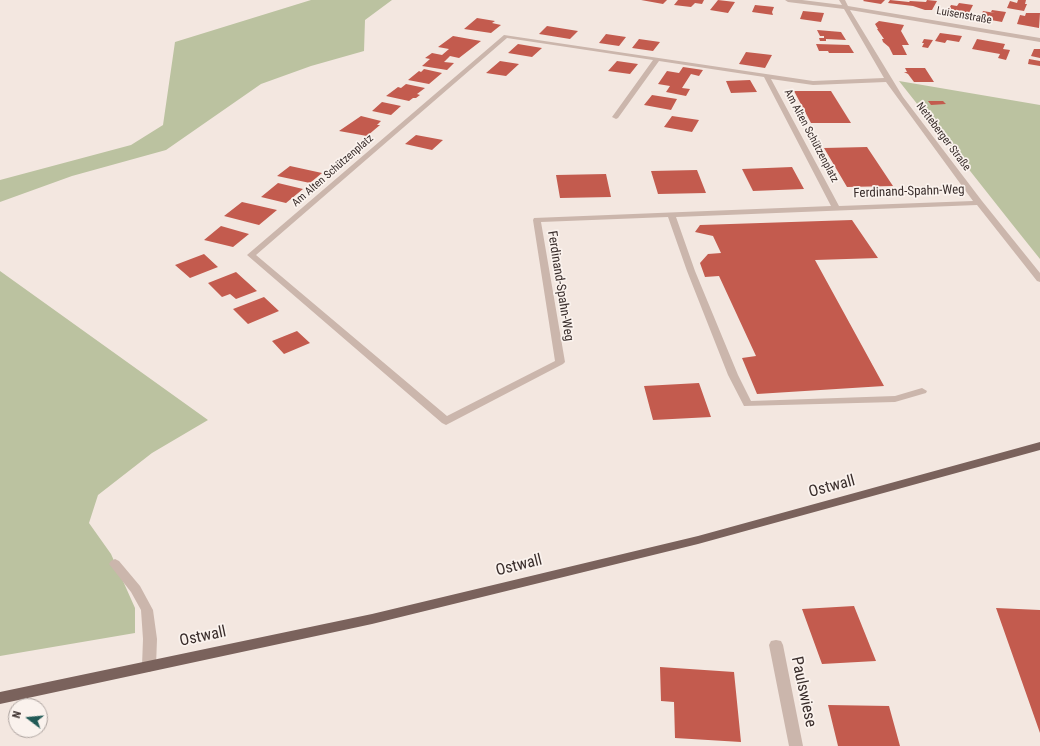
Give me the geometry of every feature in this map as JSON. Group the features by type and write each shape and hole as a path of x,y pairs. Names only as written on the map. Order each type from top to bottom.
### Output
{"main road":[{"name":"Ostwall","path":"0,698 372,619 698,540 1040,446"}],"street":[{"name":"Luisenstraße","path":"788,0 843,3 1040,40"},
{"name":"Netteberger Straße","path":"843,3 888,80 979,203 1040,279"},
{"name":"Am Alten Schützenplatz","path":"446,421 251,255 506,36 813,82 888,80"},
{"path":"616,117 657,59"},
{"name":"Am Alten Schützenplatz","path":"766,75 836,208"},
{"name":"Ferdinand-Spahn-Weg","path":"446,421 560,362 536,220 979,203"},
{"path":"671,215 691,271 733,375 748,404 895,399 922,392"},
{"path":"115,564 136,589 147,610 150,639 149,666"},
{"name":"Paulswiese","path":"776,646 796,746"}],"green space":[{"path":"311,0 392,0 365,20 364,51 311,66 261,84 166,150 72,176 0,202 0,180 131,145 163,125 175,42"},
{"path":"899,81 1040,105 1040,259 1012,224"},
{"path":"0,271 208,420 152,453 98,495 89,523 111,554 135,608 135,633 0,656"}],"building":[{"path":"641,0 667,0 663,4"},
{"path":"678,0 704,0 702,4 695,3 691,7 674,5"},
{"path":"718,0 735,2 728,13 710,10"},
{"path":"885,0 881,4 863,1"},
{"path":"890,0 909,2 926,2 927,0 937,1 932,10 925,10 913,6 888,3"},
{"path":"1018,0 1026,0 1025,4 1027,4 1024,11 1007,8 1010,1 1017,3"},
{"path":"959,3 973,5 970,11 973,12 972,14 965,16 947,13 951,5 957,6"},
{"path":"755,5 774,7 772,12 773,15 752,12"},
{"path":"992,10 1006,12 1002,22 980,18 983,11 995,13 991,12"},
{"path":"803,11 824,13 821,22 800,19"},
{"path":"1026,13 1040,13 1039,28 1017,24 1020,15 1025,16"},
{"path":"477,18 495,21 492,23 501,25 491,33 464,29"},
{"path":"879,21 904,25 901,31 909,45 902,45 907,55 893,55 889,47 883,42 882,39 884,39 877,29 875,24"},
{"path":"547,26 578,31 570,39 539,34"},
{"path":"817,30 841,32 846,40 826,39 826,41 820,41 819,38 824,38 824,36 820,36"},
{"path":"940,33 962,36 959,42 947,40 945,43 935,41"},
{"path":"606,34 626,37 619,46 599,43"},
{"path":"453,36 481,41 459,58 450,56 444,62 454,63 447,70 422,66 430,59 425,58 432,53 442,55 449,49 438,47"},
{"path":"639,39 660,42 653,51 632,48"},
{"path":"924,39 933,40 928,48 922,47"},
{"path":"977,39 1005,44 1003,49 1010,50 1006,60 998,58 1000,54 972,49"},
{"path":"518,44 542,48 532,57 508,53"},
{"path":"816,44 849,45 854,53 829,53 828,51 819,51"},
{"path":"1034,49 1040,49 1040,58 1031,56"},
{"path":"746,52 772,55 765,68 739,64"},
{"path":"1029,59 1040,61 1040,66 1028,64"},
{"path":"500,61 519,64 506,76 486,73"},
{"path":"617,61 638,64 630,74 608,71"},
{"path":"683,67 703,70 699,76 691,74 682,88 690,89 686,96 666,92 670,86 658,84 667,71 679,73"},
{"path":"905,68 925,68 934,82 914,82 908,74 904,72 907,72"},
{"path":"424,69 442,73 429,84 408,80 419,71 421,72"},
{"path":"750,80 757,92 731,93 726,81"},
{"path":"406,84 425,88 417,94 420,95 409,101 386,96 398,87 401,88"},
{"path":"794,91 831,91 851,123 811,123"},
{"path":"652,95 677,99 671,110 644,105"},
{"path":"928,101 943,101 946,104 931,105"},
{"path":"382,102 401,106 391,115 372,111"},
{"path":"361,116 381,121 377,125 380,125 367,136 339,131"},
{"path":"672,116 699,120 692,132 664,127"},
{"path":"416,135 443,140 432,150 405,144"},
{"path":"867,147 893,186 847,187 824,148"},
{"path":"290,166 322,173 310,183 277,176"},
{"path":"792,167 804,189 753,191 742,169"},
{"path":"697,170 706,193 658,194 651,171"},
{"path":"606,174 611,197 560,198 556,175"},
{"path":"278,183 303,189 286,203 261,197"},
{"path":"242,202 277,210 259,225 224,216"},
{"path":"852,220 878,258 815,260 884,386 757,394 742,358 756,356 719,276 705,277 700,263 708,254 721,253 713,236 695,232 700,225"},
{"path":"221,226 249,234 233,247 204,240"},
{"path":"204,254 218,267 190,278 175,265"},
{"path":"236,272 257,291 236,299 230,294 222,297 208,283"},
{"path":"264,297 279,311 248,324 233,309"},
{"path":"297,331 310,343 284,354 272,341"},
{"path":"699,383 711,417 653,420 644,386"},
{"path":"854,606 876,661 822,664 802,609"},
{"path":"996,608 1040,610 1040,733"},
{"path":"660,667 734,672 741,742 675,738 674,702 661,701"},
{"path":"828,705 889,706 900,746 838,746"}]}
